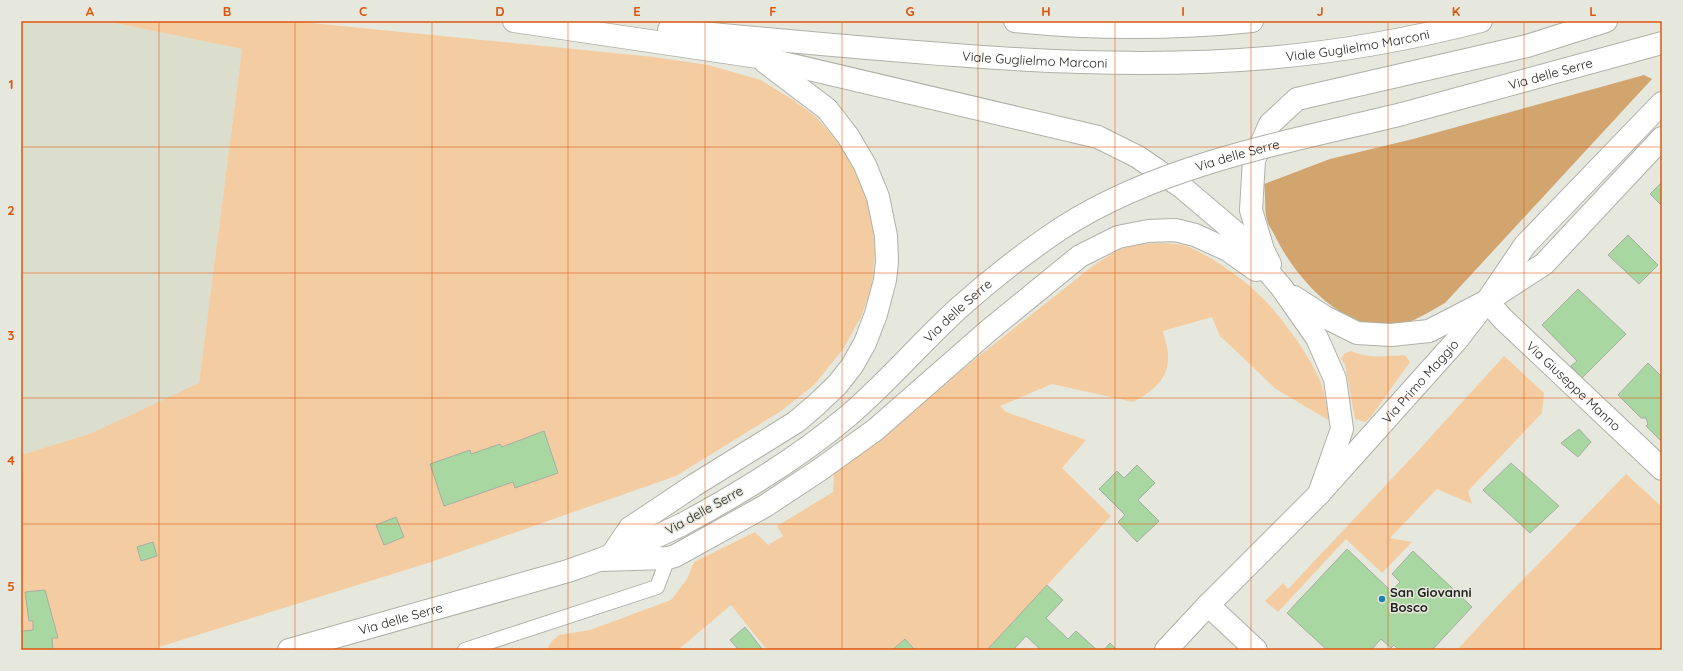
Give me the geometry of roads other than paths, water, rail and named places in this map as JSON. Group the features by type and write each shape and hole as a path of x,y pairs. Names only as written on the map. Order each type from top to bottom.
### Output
{"main road":[{"path":"514,21 758,57 1098,137 1138,157 1182,188 1236,233 1282,288 1317,338 1335,379 1342,429 1319,494"},
{"name":"Viale Guglielmo Marconi","path":"586,21 841,47 1032,61 1161,63 1266,58 1339,49 1440,32 1481,21"},
{"path":"1015,21 1046,24 1198,26 1252,21"},
{"path":"1282,288 1263,250 1251,210 1254,160 1270,124 1298,99 1527,46 1606,21"},
{"name":"Via delle Serre","path":"289,650 560,574 648,541 681,525 738,493 820,438 850,414 961,306 1048,237 1098,206 1161,179 1222,158 1402,114 1662,43"},
{"path":"605,558 630,528 693,486 796,422 837,385 852,366 866,343 881,299 887,262 886,236 878,197 865,165 848,136 827,109 758,57"},
{"name":"Via Primo Maggio","path":"1166,650 1208,605 1319,494 1457,340 1487,301 1525,245 1662,103"},
{"path":"605,558 668,558 675,556 765,506 818,472 875,430 988,331 1080,256 1118,237 1148,231 1175,230 1195,235 1228,250 1302,303 1325,317 1357,333 1391,335 1429,331 1487,301 1544,264 1662,138"},
{"name":"Via Giuseppe Manno","path":"1487,301 1503,319 1662,469"},
{"path":"1208,605 1256,650"}],"lane":[{"path":"465,650 657,587 668,558"}],"place":[{"name":"San Giovanni Bosco","path":"1382,599"}]}
